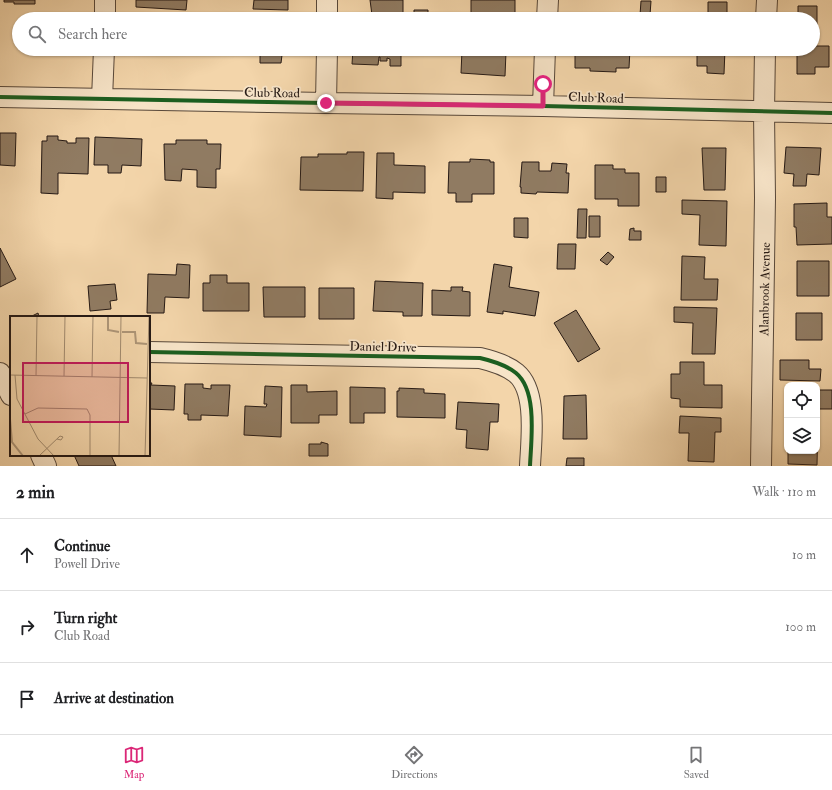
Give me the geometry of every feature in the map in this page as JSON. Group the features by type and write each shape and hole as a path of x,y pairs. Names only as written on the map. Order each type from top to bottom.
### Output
{"street":[{"path":"105,0 105,12"},
{"path":"327,0 327,12"},
{"path":"548,0 548,12"},
{"path":"766,12 767,0"},
{"path":"102,99 104,56"},
{"path":"326,103 327,56"},
{"path":"543,106 546,56"},
{"name":"Alanbrook Avenue","path":"761,466 766,198 764,112 765,56"},
{"name":"Club Road","path":"0,97 543,106 832,113"},
{"name":"Daniel Drive","path":"150,352 472,358 490,360 518,374 528,392 531,407 530,466"},
{"path":"0,373 10,393"},
{"path":"41,456 46,466"}],"building":[{"path":"4,0 35,0 35,4 14,4 14,2 4,2"},
{"path":"136,0 187,0 186,10 136,7"},
{"path":"254,0 288,0 288,10 253,9"},
{"path":"370,0 403,0 403,12 372,12"},
{"path":"471,0 515,0 515,12 471,12"},
{"path":"641,1 651,1 650,12 640,12"},
{"path":"708,2 727,2 727,12 708,12"},
{"path":"798,6 817,6 817,12 798,12"},
{"path":"414,10 428,10 428,12 414,12"},
{"path":"820,46 829,46 829,67 815,67 815,74 797,74 797,56 820,56"},
{"path":"260,56 282,56 281,63 260,63"},
{"path":"353,56 401,56 401,66 390,66 390,59 387,58 387,61 380,61 380,57 378,65 352,64"},
{"path":"462,56 506,56 505,76 461,73"},
{"path":"575,56 630,56 629,68 616,68 616,72 590,71 590,68 575,68"},
{"path":"697,56 725,56 724,74 707,73 707,66 697,66"},
{"path":"0,133 16,133 15,166 0,165"},
{"path":"47,136 58,136 58,140 67,141 67,143 76,143 76,138 89,138 88,174 58,173 58,194 41,193 42,141 47,141"},
{"path":"95,137 142,139 141,166 122,165 121,173 108,173 108,165 94,165"},
{"path":"176,140 207,140 207,144 221,144 220,169 216,169 216,188 197,187 197,170 182,169 181,181 165,180 164,144 176,144"},
{"path":"786,147 821,148 819,175 807,174 806,186 793,186 794,174 784,173"},
{"path":"702,148 726,148 725,190 704,190"},
{"path":"347,152 364,152 363,191 300,190 301,157 318,157 318,154 347,154"},
{"path":"377,153 394,153 394,165 425,166 425,193 393,192 393,199 376,198"},
{"path":"470,159 490,160 490,162 494,162 494,194 472,194 472,202 456,202 456,193 448,193 449,162 470,162"},
{"path":"522,162 539,162 539,171 551,171 552,163 567,164 566,173 569,173 568,193 521,193"},
{"path":"595,165 613,165 613,169 625,169 625,173 639,173 639,206 618,206 618,199 595,199"},
{"path":"656,177 666,177 666,192 656,192"},
{"path":"682,200 727,201 726,246 699,245 700,215 682,214"},
{"path":"827,203 827,217 832,217 832,244 797,245 796,227 794,227 794,204"},
{"path":"578,209 587,209 586,238 577,238"},
{"path":"589,216 600,216 600,237 589,237"},
{"path":"514,218 528,218 528,238 514,237"},
{"path":"634,228 634,231 641,231 641,240 629,240 630,229"},
{"path":"558,244 576,244 575,269 557,269"},
{"path":"0,248 16,279 0,287"},
{"path":"608,252 614,257 607,265 600,260"},
{"path":"682,256 705,257 704,279 718,279 717,300 681,300"},
{"path":"797,261 829,261 829,296 797,296"},
{"path":"177,264 190,265 189,298 165,297 164,313 147,313 148,274 176,275"},
{"path":"494,264 512,267 509,287 539,292 535,316 503,311 503,314 487,312"},
{"path":"210,275 227,275 227,283 249,283 249,311 203,311 203,283 210,283"},
{"path":"375,281 423,283 422,316 403,316 403,312 373,311"},
{"path":"115,284 117,300 110,301 111,309 90,311 88,286"},
{"path":"263,287 305,287 305,317 264,317"},
{"path":"451,287 463,287 462,291 470,292 470,316 432,315 432,290 451,291"},
{"path":"319,288 354,288 354,319 319,319"},
{"path":"674,307 717,308 715,354 692,354 693,323 674,322"},
{"path":"576,310 600,349 578,362 554,323"},
{"path":"38,313 39,316 32,316"},
{"path":"796,313 822,313 822,340 796,340"},
{"path":"780,360 809,360 809,369 821,369 820,381 780,380"},
{"path":"680,362 704,362 704,385 722,385 722,408 680,407 680,399 671,398 671,374 680,374"},
{"path":"150,383 152,383 151,385 175,386 174,410 150,409"},
{"path":"185,384 203,384 203,388 211,389 211,385 230,385 228,416 201,415 201,420 188,420 188,414 184,414"},
{"path":"291,385 307,385 307,392 337,391 337,415 319,415 319,423 291,423"},
{"path":"265,386 282,387 281,437 244,435 245,406 266,407 267,404 264,404"},
{"path":"350,387 385,388 385,413 364,413 364,423 350,423"},
{"path":"399,388 424,389 424,393 445,394 445,418 397,417 397,391 399,391"},
{"path":"820,390 832,390 832,409 820,409"},
{"path":"586,395 587,439 563,439 564,396"},
{"path":"458,402 499,404 498,422 490,422 488,450 466,448 467,430 456,429"},
{"path":"680,416 721,418 721,432 715,432 714,462 688,461 689,433 679,433"},
{"path":"321,442 328,444 328,456 309,456 309,444 321,444"},
{"path":"788,454 817,454 817,465 788,464"},
{"path":"74,456 111,456 116,466 79,466"},
{"path":"567,458 584,458 584,466 566,466"}],"cycle path":[{"path":"0,97 543,106 832,113"},
{"path":"150,352 480,358 490,360 516,373 523,381 528,392 532,417 530,466"}],"route":[{"path":"326,103 543,106 543,84"}]}
